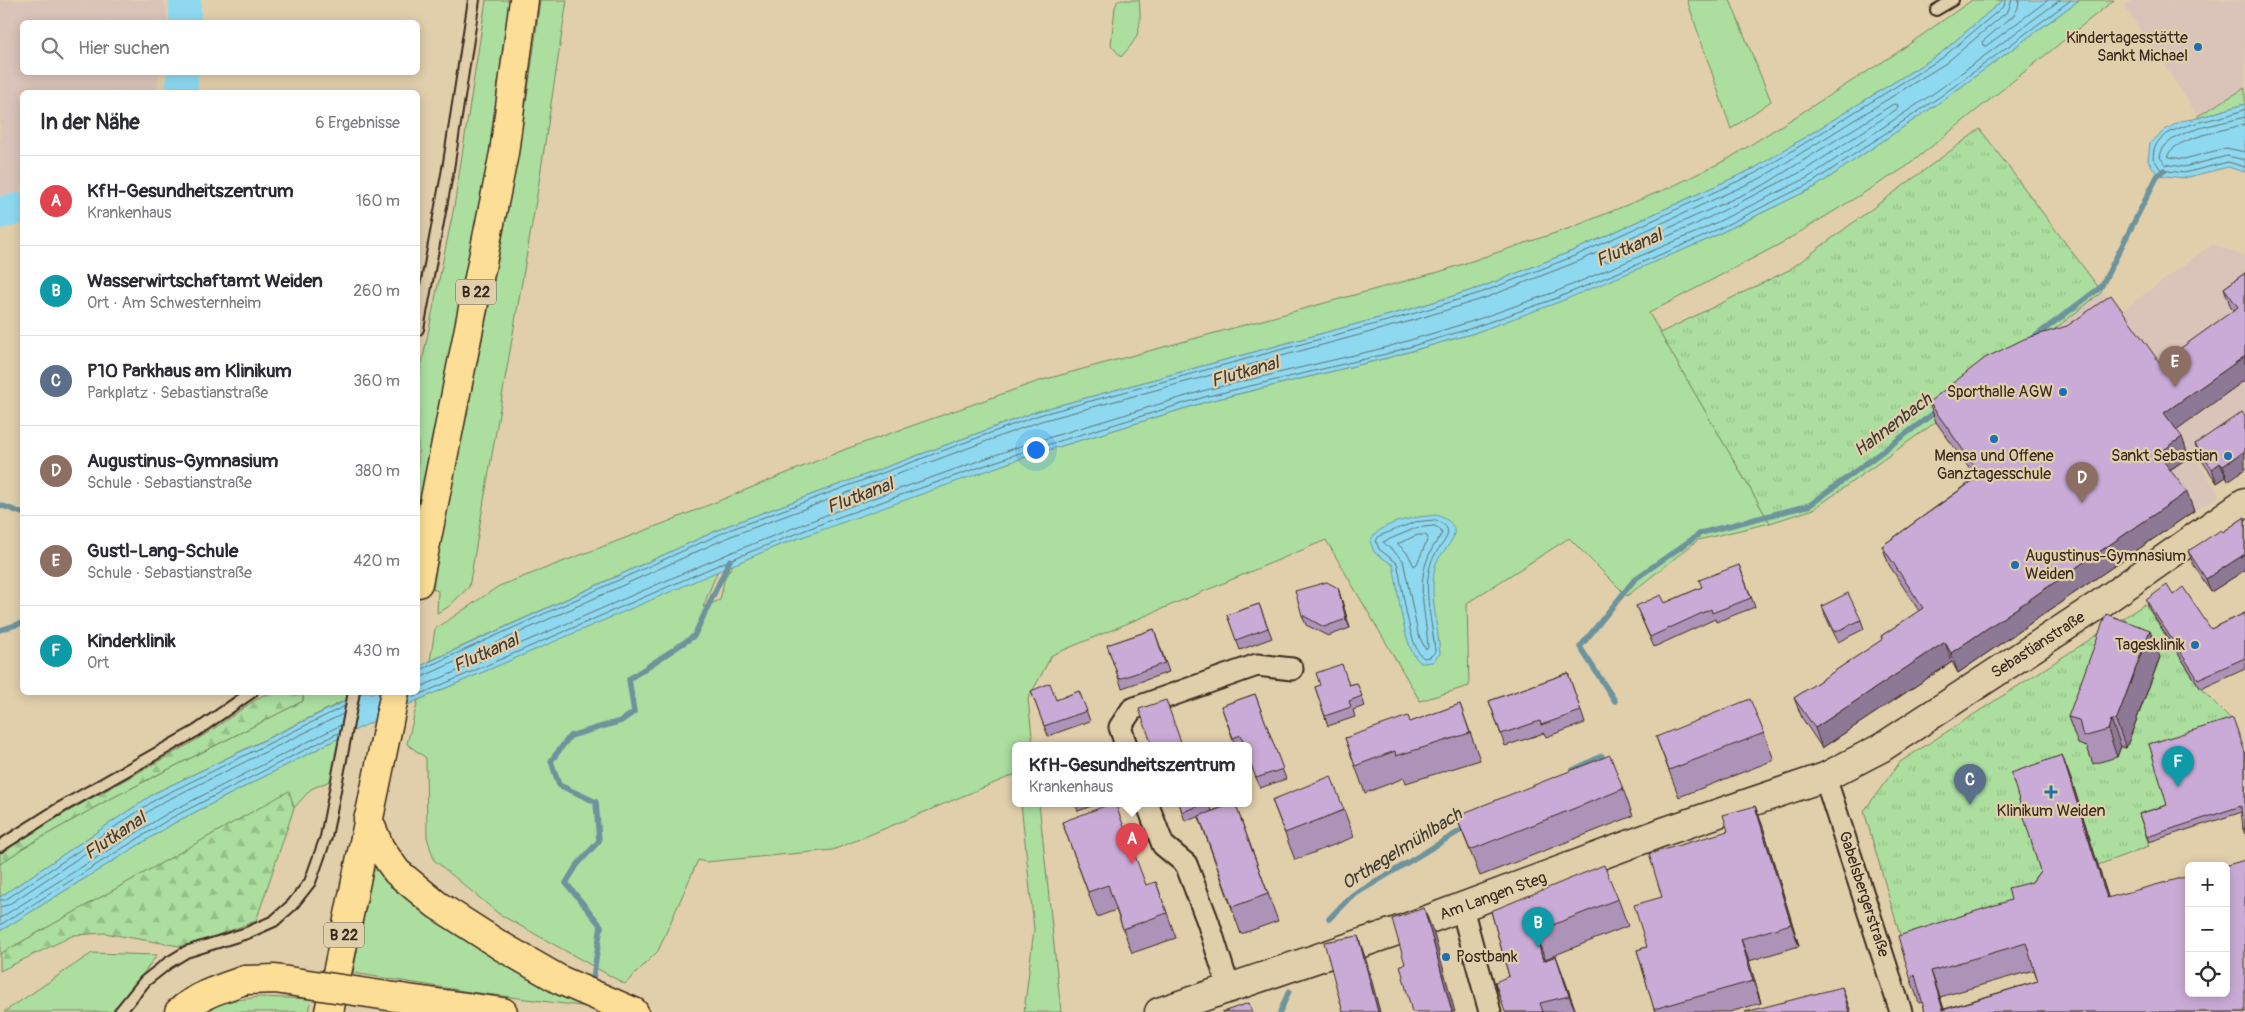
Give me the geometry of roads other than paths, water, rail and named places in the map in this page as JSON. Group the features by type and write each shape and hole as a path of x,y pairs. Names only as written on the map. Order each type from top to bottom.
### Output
{"main road":[{"name":"B 22","path":"420,573 504,154 524,0"},
{"name":"B 22","path":"329,1012 394,695"},
{"path":"368,819 380,848 396,872 437,905 501,946 560,980 634,1012"},
{"path":"179,1012 190,1002 217,989 245,980 274,979 491,1011"}],"street":[{"name":"Sebastianstraße","path":"1825,777 1881,748 2097,606 2245,502"},
{"path":"1125,742 1120,727 1132,710 1257,665 1292,668"},
{"name":"Am Langen Steg","path":"1159,1012 1462,908 1663,832 1825,777"},
{"name":"Gabelsbergerstraße","path":"1825,777 1901,1012"},
{"path":"1149,807 1163,845 1186,864 1208,922 1229,989"},
{"path":"1462,908 1490,1012"}],"lane":[{"path":"420,317 448,169 474,0"},
{"path":"1936,10 1953,0"},
{"path":"0,846 60,808 196,731 248,695"},
{"path":"120,1012 145,981 168,962 186,952 274,921 292,905 310,882 326,837 353,695"}],"water":[{"name":"Flutkanal","path":"2003,0 2079,0 1943,100 1815,187 1702,242 1559,302 1474,333 1387,358 1209,401 1022,458 777,546 418,700 341,737 174,823 0,931 0,897 155,793 358,695 420,695 420,666 727,526 1038,411 1408,310 1482,287 1575,250 1755,168 1940,54"},
{"path":"2245,104 2245,172 2228,167 2184,178 2158,175 2148,161 2150,143 2165,130 2181,121"},
{"path":"1437,515 1451,524 1454,534 1437,561 1433,577 1433,599 1440,654 1432,662 1422,663 1410,647 1406,634 1393,565 1374,552 1370,541 1382,529 1399,521"}],"waterway":[{"path":"185,0 185,20"},
{"path":"182,75 182,90"},
{"name":"Hahnenbach","path":"2033,338 2101,287 2158,175 2164,170"},
{"path":"0,213 20,208"},
{"name":"Hahnenbach","path":"1615,701 1580,647 1635,579 1701,533 1810,505 1938,410"},
{"path":"0,505 20,512"},
{"path":"592,985 601,926 566,883 577,865 599,841 596,802 559,785 551,761 570,736 621,721 634,712 629,679 694,636 730,560"},
{"path":"0,630 20,624"},
{"name":"Orthegelmühlbach","path":"1573,770 1602,756"},
{"name":"Orthegelmühlbach","path":"1329,919 1349,898 1468,826"},
{"name":"Orthegelmühlbach","path":"1280,1012 1289,991"}],"place":[{"name":"Kindertagesstätte Sankt Michael","path":"2198,47"},
{"name":"Gustl-Lang-Schule","path":"2175,387"},
{"name":"Sporthalle AGW","path":"2063,392"},
{"name":"Mensa und Offene Ganztagesschule","path":"1994,439"},
{"name":"Sankt Sebastian","path":"2228,456"},
{"name":"Augustinus-Gymnasium","path":"2082,503"},
{"name":"Augustinus-Gymnasium Weiden","path":"2015,565"},
{"name":"Tagesklinik","path":"2195,645"},
{"name":"Kinderklinik","path":"2178,787"},
{"name":"Klinikum Weiden","path":"2051,792"},
{"name":"P10 Parkhaus am Klinikum","path":"1970,805"},
{"name":"KfH-Gesundheitszentrum","path":"1132,864"},
{"name":"Wasserwirtschaftamt Weiden","path":"1538,948"},
{"name":"Postbank","path":"1446,957"}]}
